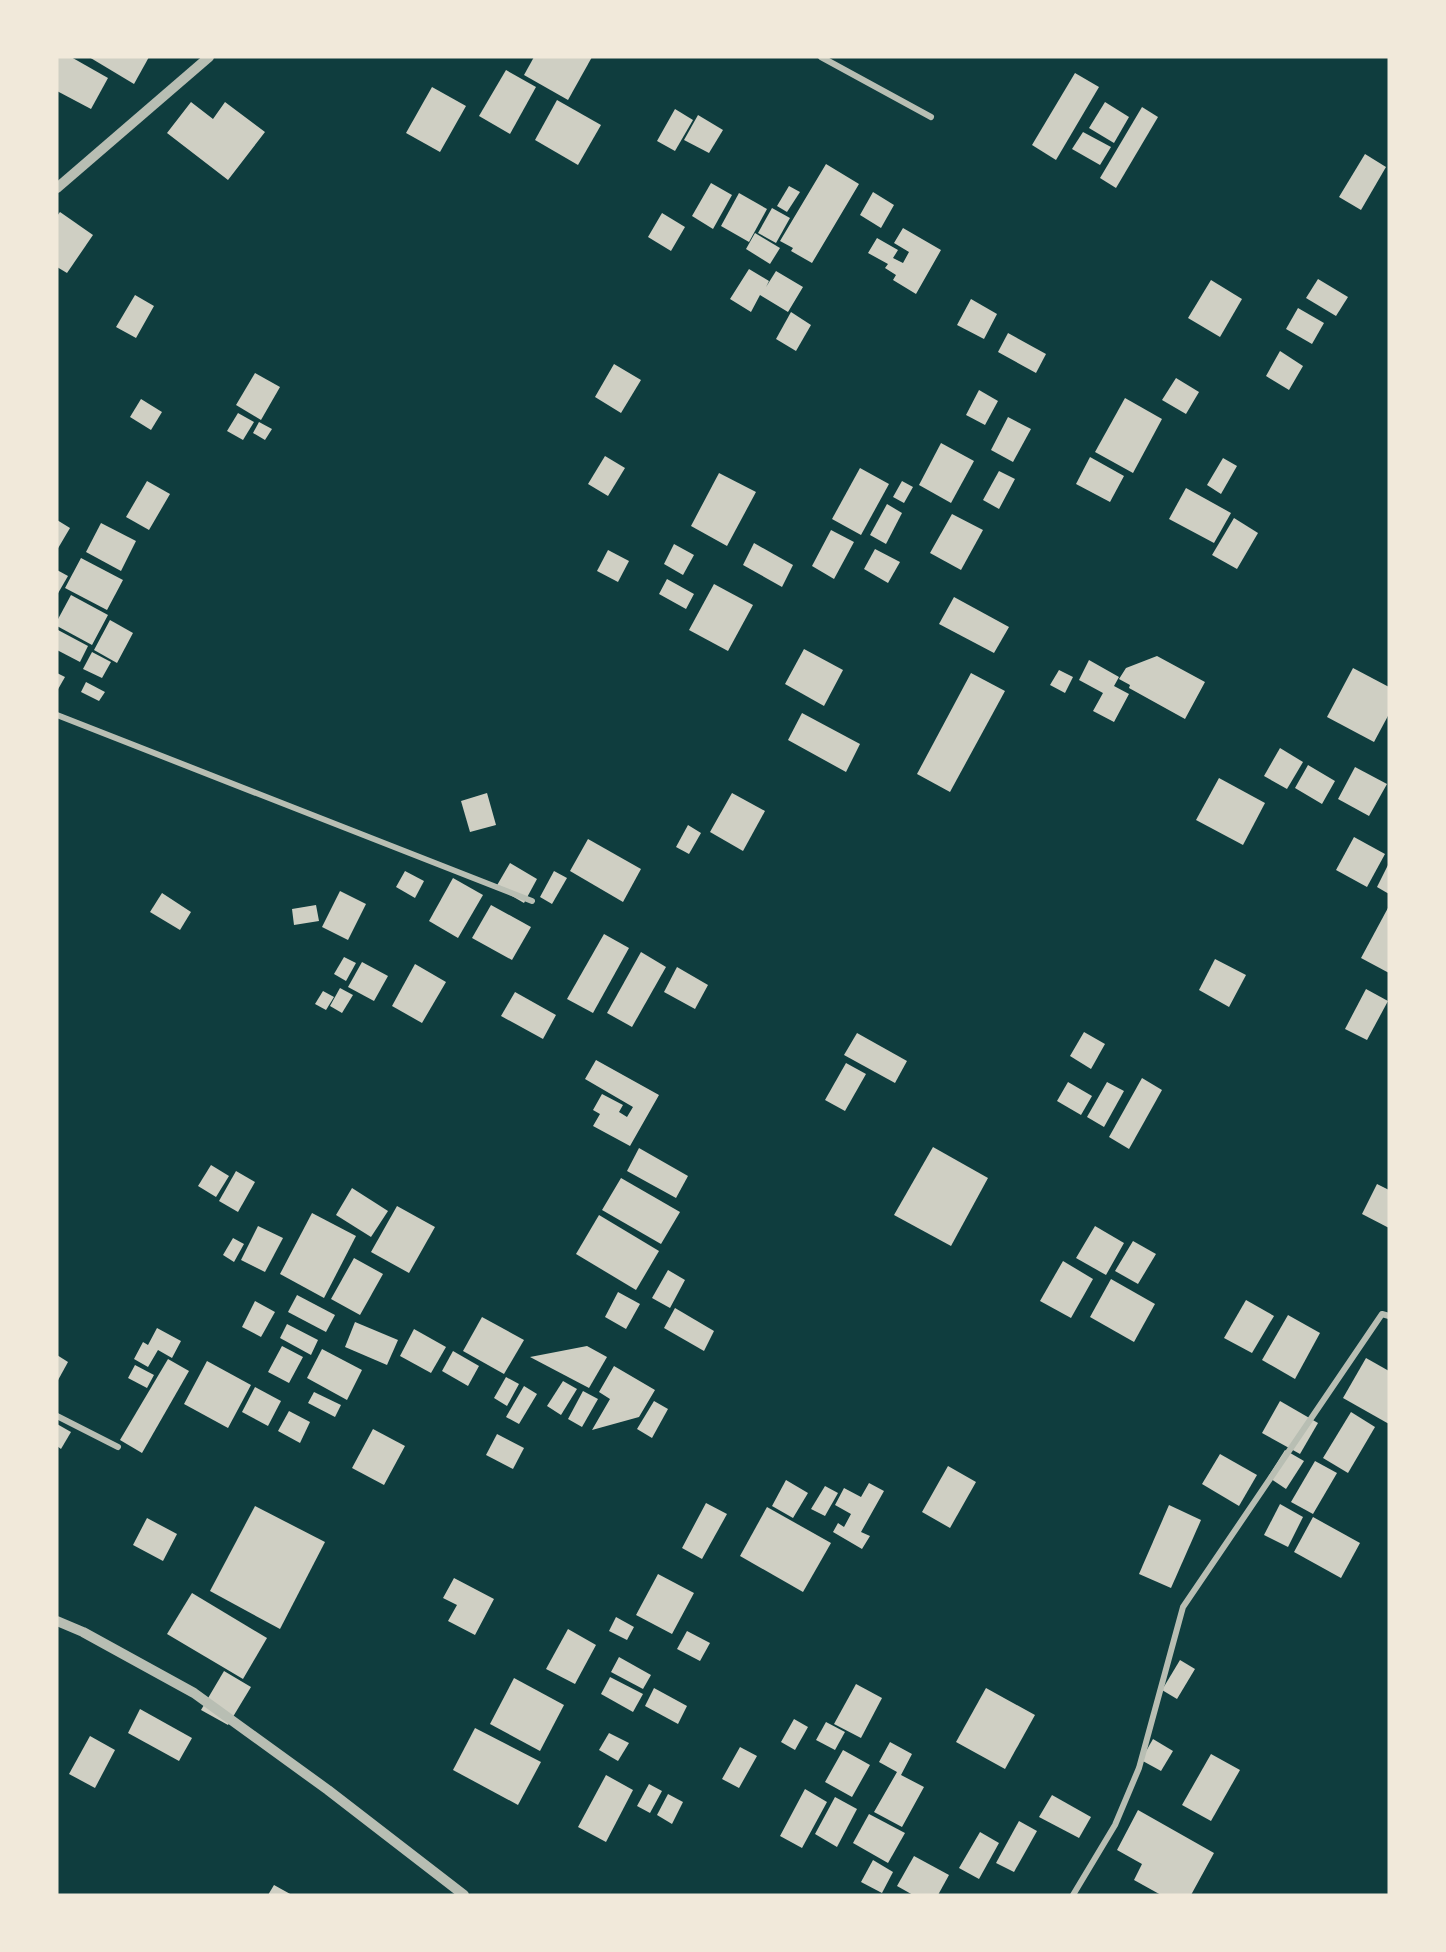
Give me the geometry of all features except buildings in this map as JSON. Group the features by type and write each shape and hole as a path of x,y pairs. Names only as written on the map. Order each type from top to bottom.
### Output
{"street":[{"path":"57,188 209,57"},
{"path":"821,57 931,117"},
{"path":"57,715 532,901"},
{"path":"1073,1895 1116,1825 1139,1768 1183,1607 1382,1314 1389,1316"},
{"path":"57,1416 118,1447"},
{"path":"57,1621 83,1632 194,1694 328,1790 464,1895"}]}
